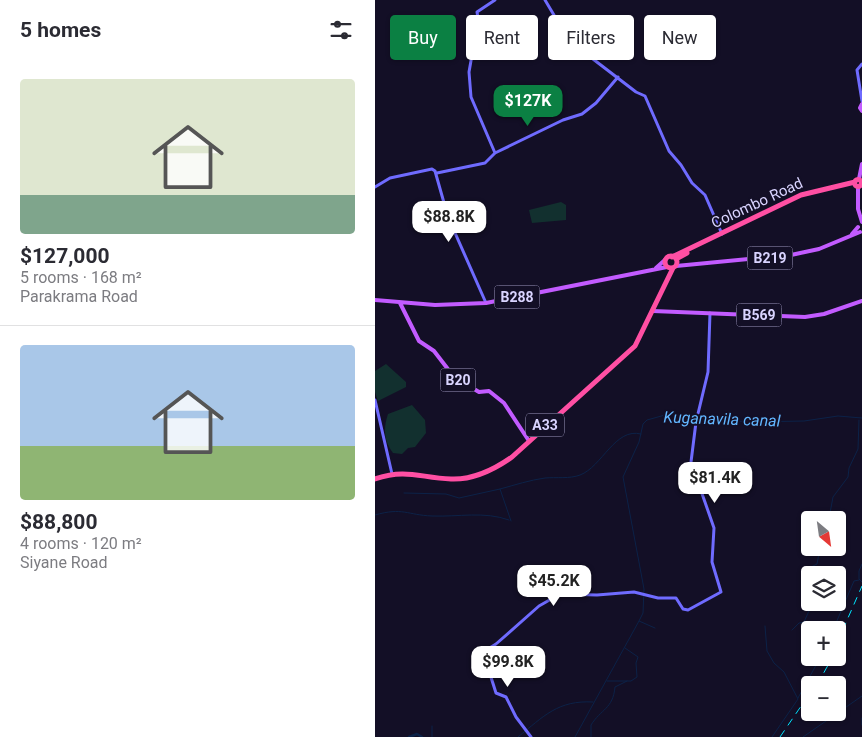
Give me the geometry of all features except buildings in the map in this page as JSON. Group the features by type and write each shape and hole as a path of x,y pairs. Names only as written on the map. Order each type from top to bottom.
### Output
{"highway":[{"name":"Colombo Road","path":"674,263 722,235 816,189 859,183"},
{"path":"666,259 674,263"},
{"name":"A33","path":"375,479 392,474 414,473 454,479 470,476 501,465 635,346 674,263"}],"main road":[{"path":"862,103 859,108 862,112"},
{"path":"860,230 862,222 858,210 862,164"},
{"name":"B219","path":"674,263 683,264 795,255 819,249 860,230"},
{"path":"656,268 666,259"},
{"name":"B288","path":"375,300 435,305 486,303 674,263"},
{"name":"B569","path":"653,311 805,317 824,314 862,301"},
{"name":"B20","path":"400,303 419,340 434,351 455,377 479,392 489,391 504,403 529,441"}],"street":[{"path":"495,0 477,12 479,24 472,30 472,55 469,72 471,97 495,153"},
{"path":"545,0 571,41 636,92 645,96 669,151 681,165 692,183 705,195 722,235"},
{"path":"862,64 857,70 862,103"},
{"path":"437,174 485,163 495,153 563,120 589,110 618,77"},
{"path":"375,187 391,178 432,169 437,174 448,217 486,303"},
{"path":"531,737 506,697 496,693 483,652 496,644 539,606 560,594 640,593 658,598 676,598 683,609 689,610 721,592 712,562 714,528 691,462 697,422 708,372 710,313"},
{"path":"375,400 392,474"}],"green space":[{"path":"561,202 566,205 566,220 532,223 529,210"},
{"path":"386,364 406,382 406,387 378,401 375,392 375,371"},
{"path":"412,405 425,420 426,433 415,447 408,448 402,454 393,453 385,435 388,414"}],"waterway":[{"name":"Kuganavila canal","path":"639,621 643,613 644,589 623,477 639,442 643,424 647,420 665,415 695,418"},
{"name":"Kuganavila canal","path":"699,418 751,422 804,421 838,416 862,418"},
{"path":"830,511 833,497 848,477 849,468 858,449 859,420"},
{"path":"500,489 539,479 580,475 588,471 624,436 632,433 641,434"},
{"path":"404,493 446,494 459,498 500,489 511,521"},
{"path":"375,515 399,512 432,516 490,516 509,520"},
{"path":"813,566 817,564 818,556"},
{"path":"862,564 859,571 859,579 862,582"},
{"path":"837,621 854,581 859,580"},
{"path":"792,630 799,623 804,622 809,611"},
{"path":"575,737 639,621 655,628"},
{"path":"765,626 767,651 774,663 784,672 798,699 772,737"},
{"path":"607,681 631,681 637,677 636,663 638,657 625,648"},
{"path":"798,698 816,666"},
{"path":"591,737 591,725 612,700 615,687 627,681"},
{"path":"803,737 862,696"},
{"path":"518,737 552,711 570,704 593,702"},
{"path":"862,718 862,725"},
{"path":"432,726 432,737"},
{"path":"409,737 417,734 422,737"}],"railway":[{"path":"846,622 862,586"},
{"path":"822,676 828,666"},
{"path":"780,737 801,706"}]}
